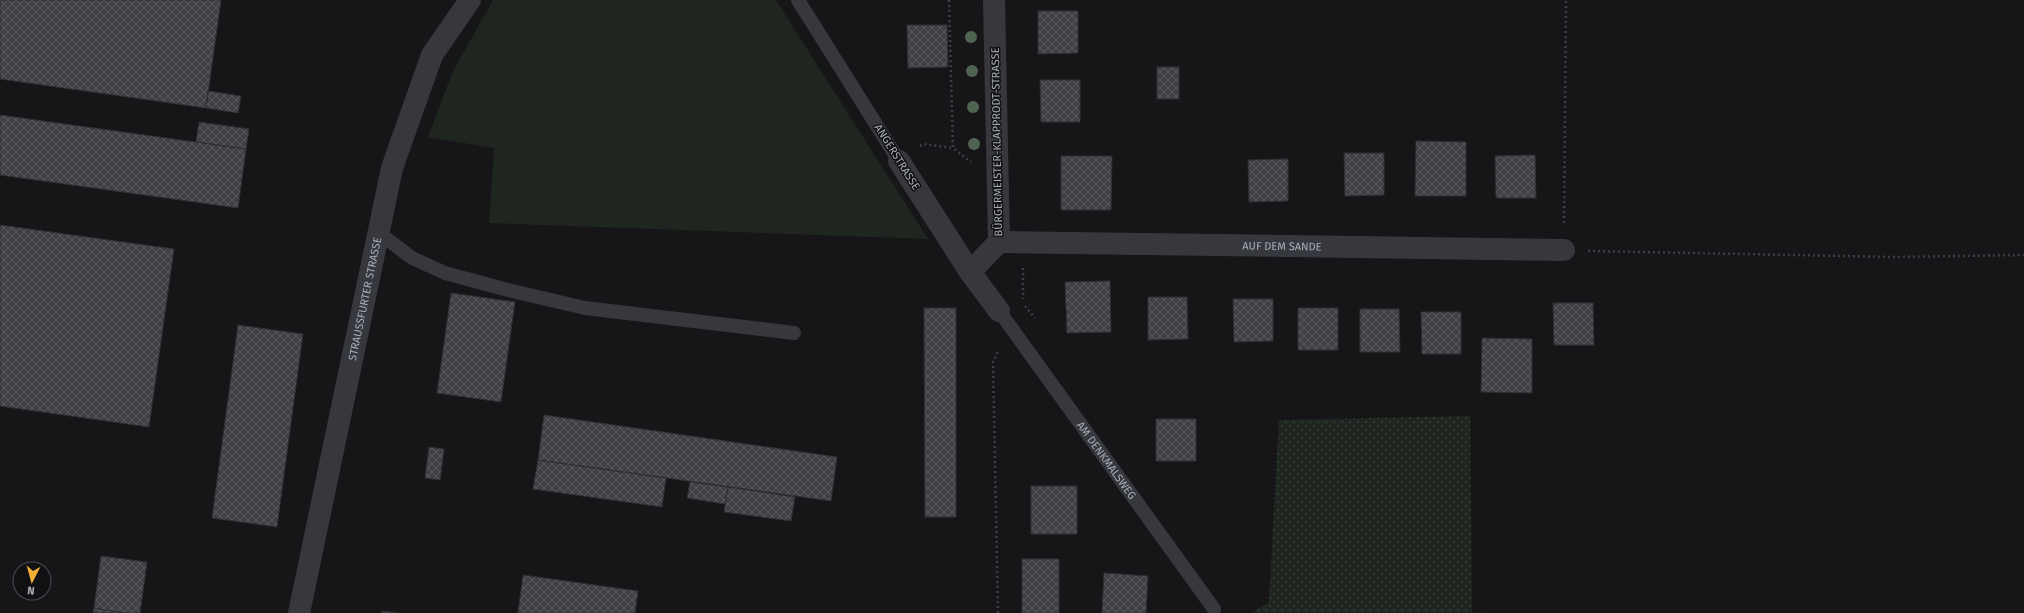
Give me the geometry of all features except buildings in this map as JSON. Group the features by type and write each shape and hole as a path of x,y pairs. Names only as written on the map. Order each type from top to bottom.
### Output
{"street":[{"name":"STRAUSSFURTER STRASSE","path":"299,613 392,168 432,55 470,0"},
{"name":"BÜRGERMEISTER-KLAPPRODT-STRASSE","path":"970,272 999,242 994,0"},
{"name":"ANGERSTRASSE","path":"899,161 970,272 999,311"},
{"name":"AUF DEM SANDE","path":"999,242 1564,250"}],"lane":[{"name":"ANGERSTRASSE","path":"798,0 899,161"},
{"path":"378,232 412,258 445,273 508,290 585,308 794,332"},
{"name":"AM DENKMALSWEG","path":"999,311 1214,609"}],"path":[{"path":"949,0 953,148 981,171 998,171"},
{"path":"1566,0 1564,250 1895,257 2024,255"},
{"path":"1022,242 1023,304 1034,318"},
{"path":"998,613 992,362 1001,345 1016,334"}],"shaded area":[{"path":"493,0 776,0 928,239 489,223 494,148 428,137 453,71"},
{"path":"1470,416 1472,612 1487,613 1252,613 1269,602 1279,420"}]}
